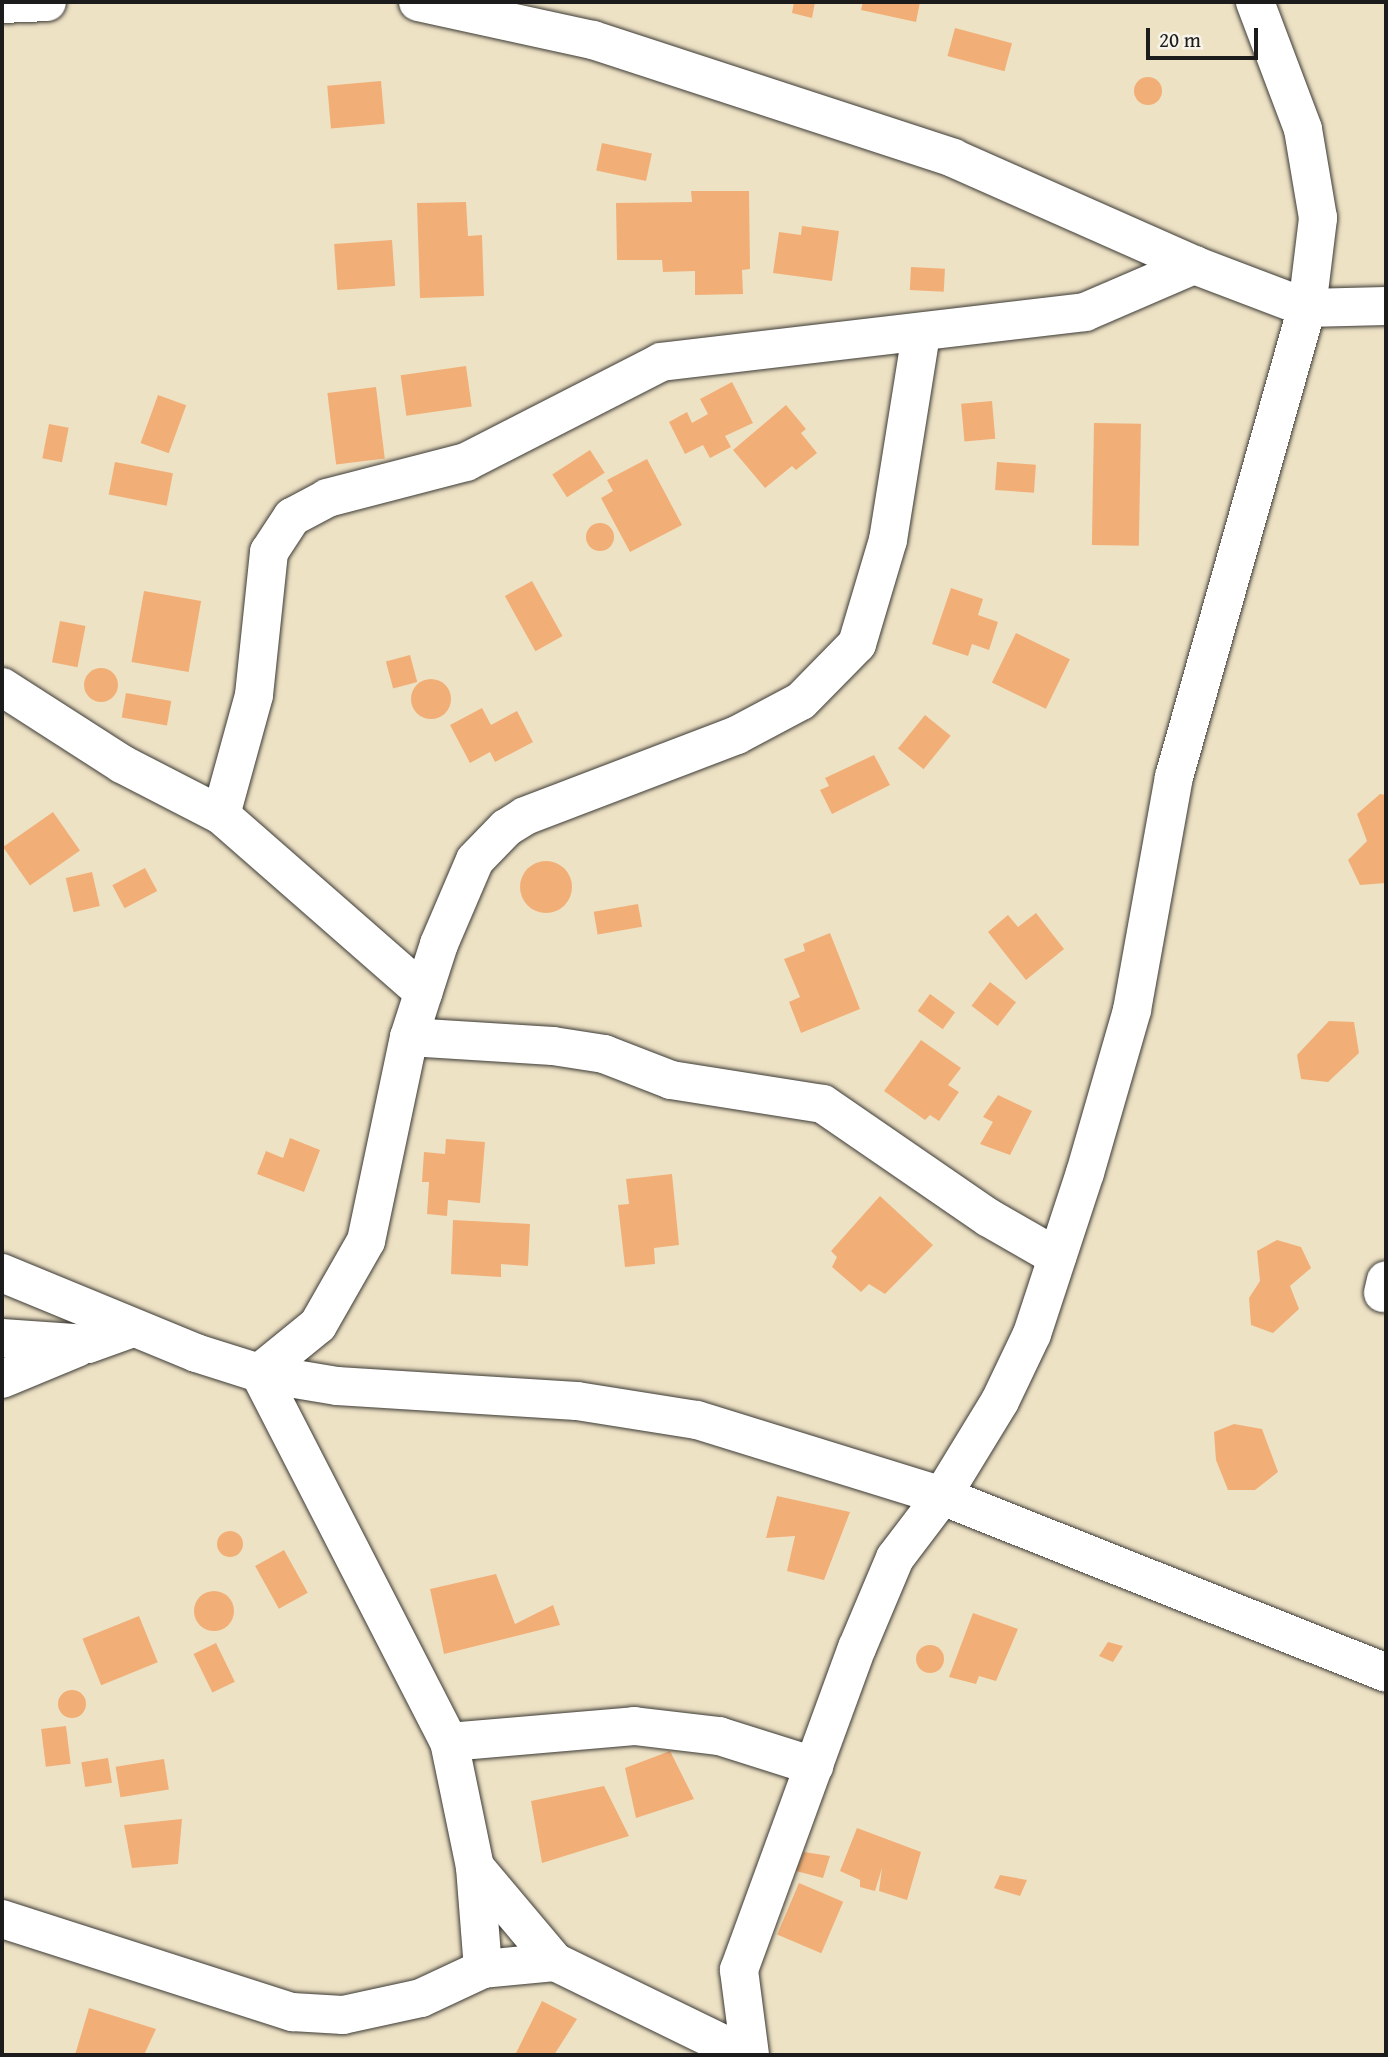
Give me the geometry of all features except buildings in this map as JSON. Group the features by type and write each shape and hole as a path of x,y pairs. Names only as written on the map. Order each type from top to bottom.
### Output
{"street":[{"path":"2,4 47,2"},
{"path":"418,2 593,40 940,154 1194,265 1307,308 1386,306"},
{"path":"748,2055 739,1970 814,1766 895,1558 942,1496 1005,1390 1032,1334 1057,1257 1132,1010 1174,777 1307,308 1318,218 1304,129 1255,2"},
{"path":"221,815 254,695 269,552 292,517 327,498 466,462 661,362 1085,312 1194,265"},
{"path":"260,1373 318,1325 366,1241 409,1037 465,876 506,828 525,816 737,736 801,701 857,645 888,540 921,333"},
{"path":"2,687 122,764 221,815 423,992"},
{"path":"409,1037 554,1046 604,1054 671,1080 823,1104 989,1218 1057,1257"},
{"path":"2,1273 133,1328 260,1373 337,1386 577,1401 697,1420 942,1496 1386,1673"},
{"path":"2,1379 133,1328"},
{"path":"2,1338 88,1344"},
{"path":"260,1373 449,1742 475,1867 483,1969"},
{"path":"449,1742 634,1726 719,1737 814,1766"},
{"path":"475,1867 555,1962 748,2055"},
{"path":"2,1919 292,2012 343,2015 421,1997 483,1969 555,1962"}]}
